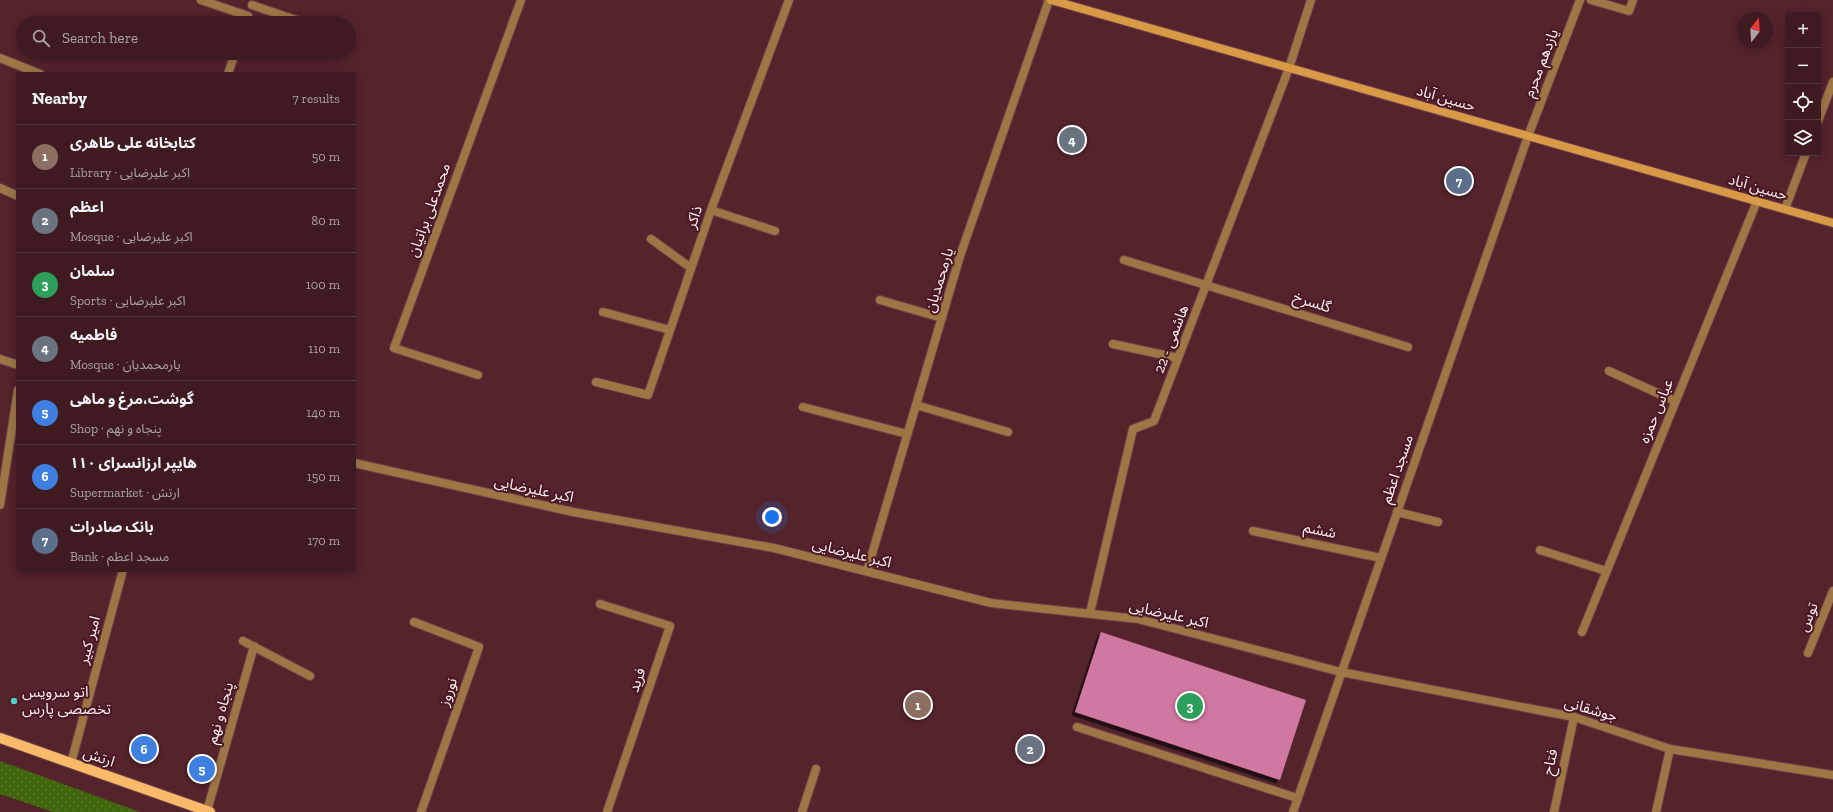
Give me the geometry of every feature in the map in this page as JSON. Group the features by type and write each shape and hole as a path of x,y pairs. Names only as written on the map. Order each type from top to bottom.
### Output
{"main road":[{"name":"حسین آباد","path":"1050,0 1833,222"},
{"name":"ارتش","path":"0,738 209,811"}],"street":[{"path":"201,0 238,16"},
{"name":"محمدعلی براتیان","path":"478,375 394,348 521,0"},
{"name":"ذاکر","path":"596,382 648,395 711,210 789,0"},
{"name":"یارمحمدیان","path":"867,572 960,256 1050,0"},
{"name":"هاشمی - 22","path":"1090,614 1133,429 1154,421 1289,68 1311,0"},
{"name":"یازدهم محرم","path":"1528,136 1580,0"},
{"path":"1591,0 1629,10 1633,0"},
{"path":"248,16 253,2 288,16"},
{"path":"0,58 35,72"},
{"path":"229,72 233,60"},
{"path":"1818,120 1833,82"},
{"name":"مسجد اعظم","path":"1293,812 1528,136"},
{"path":"1785,209 1805,156"},
{"path":"0,188 16,195"},
{"name":"عباس حمزه","path":"1582,632 1756,201"},
{"path":"711,210 775,231"},
{"path":"651,239 691,268"},
{"name":"گلسرخ","path":"1124,260 1207,284 1408,347"},
{"path":"880,300 942,318"},
{"path":"603,312 670,330"},
{"path":"1113,344 1178,358"},
{"path":"0,360 16,364"},
{"path":"1609,371 1675,401"},
{"path":"0,504 2,478 16,401"},
{"path":"916,404 1008,432"},
{"path":"803,407 907,434"},
{"name":"اکبر علیرضایی","path":"356,463 573,512 774,548 991,603 1138,618 1341,672"},
{"path":"1397,512 1438,522"},
{"name":"ششم","path":"1253,530 1381,558"},
{"path":"1540,550 1606,571"},
{"name":"امیر کبیر","path":"71,763 122,572"},
{"name":"توس","path":"1808,653 1833,591"},
{"name":"فرید","path":"600,604 670,626 607,812"},
{"name":"نوروز","path":"414,622 479,647 421,812"},
{"path":"243,641 310,676"},
{"name":"پنجاه و نهم","path":"209,811 254,646"},
{"name":"جوشقانی","path":"1341,672 1574,717 1670,749 1833,775"},
{"name":"فتاح","path":"1554,812 1574,717"},
{"path":"1077,727 1298,798"},
{"path":"1656,812 1670,749"},
{"path":"802,812 816,770"}],"green space":[{"path":"0,761 140,812 53,812 0,794"}],"building":[{"path":"1101,632 1306,700 1280,780 1075,712"}],"place":[{"name":"فاطمیه","path":"1072,140"},
{"name":"بانک صادرات","path":"1459,181"},
{"name":"اتو سرویس تخصصی پارس","path":"14,701"},
{"name":"کتابخانه علی طاهری","path":"918,705"},
{"name":"سلمان","path":"1190,706"},
{"name":"هایپر ارزانسرای ۱۱۰","path":"144,749"},
{"name":"اعظم","path":"1030,749"},
{"name":"گوشت،مرغ و ماهی","path":"202,769"}]}
